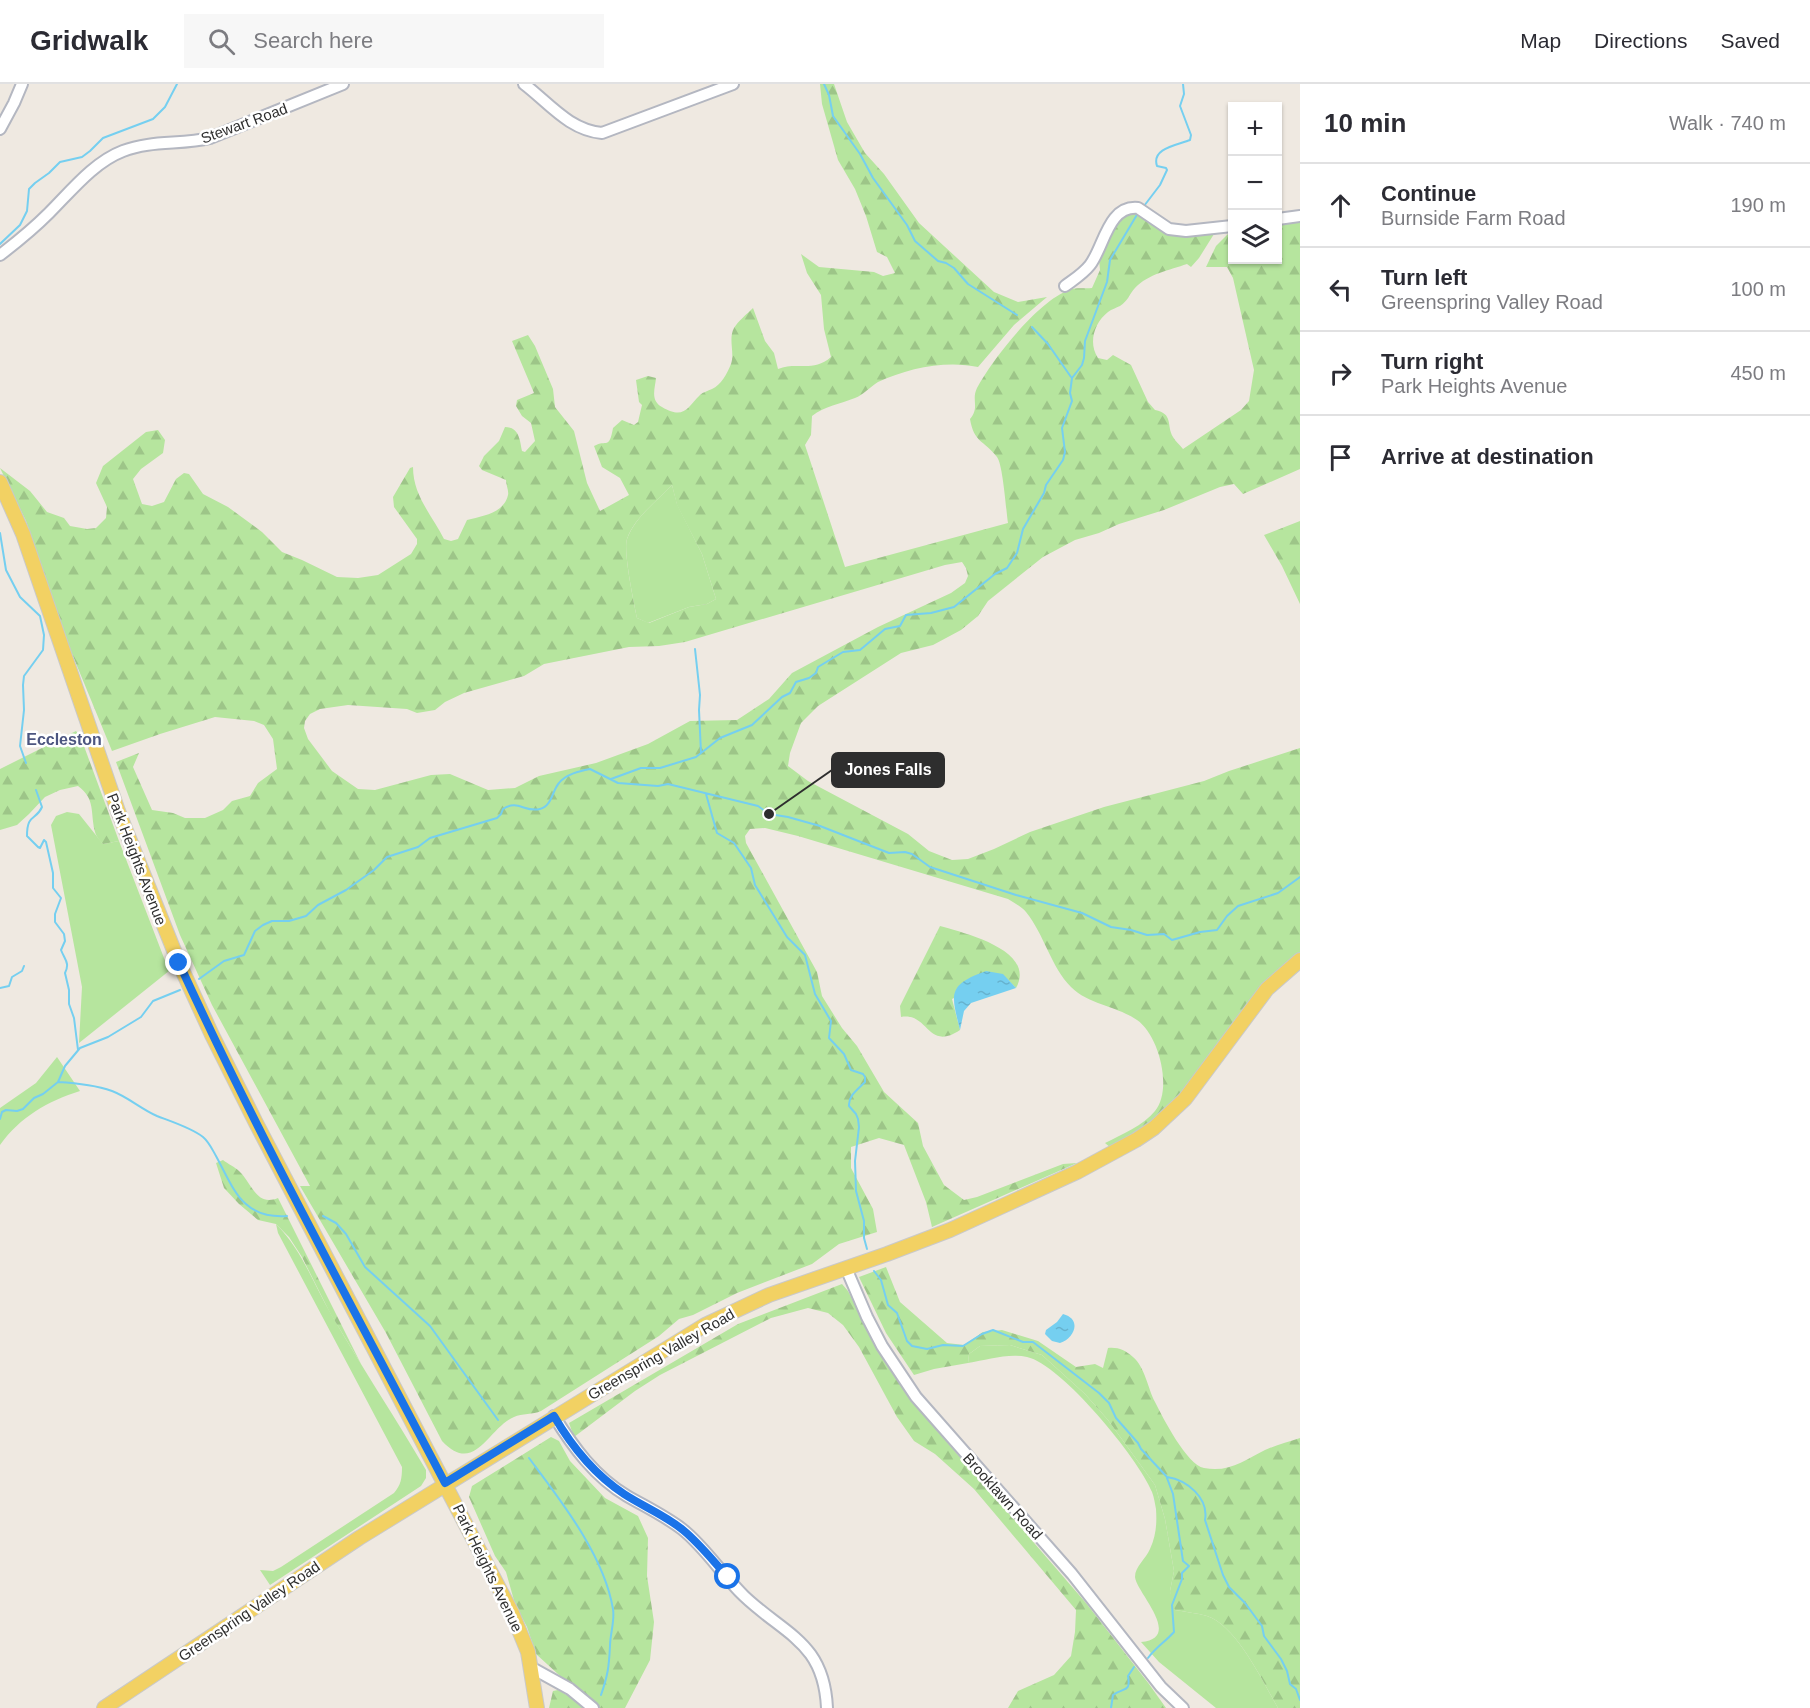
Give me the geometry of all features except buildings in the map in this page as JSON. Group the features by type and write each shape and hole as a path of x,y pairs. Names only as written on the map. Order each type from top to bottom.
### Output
{"main road":[{"name":"Park Heights Avenue","path":"0,482 23,534 118,811 179,963 256,1123 512,1613 532,1668 537,1708"},
{"name":"Greenspring Valley Road","path":"104,1708 445,1483 705,1325 769,1295 925,1240 996,1209 1077,1172 1154,1128 1177,1107 1201,1079 1267,989 1300,960"}],"street":[{"path":"0,129 22,84"},
{"name":"Stewart Road","path":"0,255 24,236 97,167 114,155 137,146 210,138 343,84"},
{"path":"524,84 574,126 602,133 733,84"},
{"path":"1065,286 1090,265 1115,218 1128,209 1142,210 1169,229 1186,231 1228,227"},
{"path":"1282,218 1300,216"},
{"name":"Brooklawn Road","path":"846,1268 882,1346 916,1397 1072,1575 1161,1687 1183,1708"},
{"path":"554,1416 569,1441 597,1472 626,1495 669,1519 684,1531 744,1596 802,1642 812,1654 818,1668 826,1694 827,1708"},
{"path":"532,1668 570,1689 593,1708"}],"green space":[{"path":"820,84 834,84 847,122 865,153 884,174 919,223 994,292 1018,302 1047,297 1014,325 978,367 953,364 914,369 878,382 858,397 827,407 812,416 811,435 805,445 845,567 1008,523 999,462 992,451 977,437 972,427 970,419 974,411 975,392 984,376 1030,318 1057,296 1069,290 1092,288 1100,270 1099,259 1114,224 1122,215 1133,213 1143,215 1182,235 1214,234 1191,267 1187,264 1146,279 1135,288 1123,304 1103,317 1096,327 1093,340 1098,358 1107,360 1113,355 1131,365 1148,402 1155,410 1165,414 1173,437 1183,449 1241,410 1249,401 1254,370 1233,278 1227,267 1206,267 1216,246 1228,234 1228,264 1282,264 1282,223 1300,221 1300,469 1243,494 1234,484 1220,487 1164,510 1075,540 1043,557 988,601 978,616 961,630 933,645 901,653 818,706 801,723 790,753 788,766 808,781 908,834 929,851 952,860 968,859 1030,832 1104,807 1204,781 1300,748 1300,953 1278,970 1245,1008 1174,1104 1146,1127 1111,1148 1105,1143 1145,1121 1155,1111 1160,1101 1163,1076 1157,1050 1152,1037 1137,1020 1121,1011 1086,998 1071,987 1058,970 1038,930 1024,910 1008,899 798,836 765,828 750,829 745,836 746,843 817,972 822,996 842,1028 857,1046 884,1092 918,1123 923,1146 944,1185 964,1200 1063,1164 1077,1163 932,1227 926,1202 904,1145 879,1138 851,1147 851,1168 873,1209 877,1232 839,1244 812,1264 737,1293 693,1315 679,1319 659,1336 541,1411 514,1417 481,1446 464,1454 442,1441 386,1333 300,1186 310,1186 212,1005 180,935 116,762 139,753 133,767 152,810 173,813 185,818 205,818 223,810 232,801 250,796 258,783 277,769 273,739 264,725 254,721 215,717 112,751 68,644 26,521 0,468 30,491 47,512 64,518 70,526 96,528 106,518 107,507 96,483 103,466 146,432 158,430 165,440 163,453 141,469 133,479 142,504 152,506 164,502 176,479 184,473 189,474 203,494 228,507 262,532 282,552 337,577 358,578 378,575 411,554 417,544 417,539 394,507 393,497 410,468 413,467 416,487 424,505 444,539 451,541 458,539 467,520 492,513 506,501 508,493 506,480 482,470 479,466 484,456 499,441 505,427 516,432 522,451 525,452 535,441 531,423 522,416 516,406 517,400 534,393 512,341 528,335 553,389 555,407 574,431 587,483 600,511 629,495 620,478 602,467 594,446 609,442 613,428 622,420 634,425 638,422 642,405 639,402 636,380 648,376 656,378 654,394 658,404 669,411 684,411 701,394 718,385 723,379 732,360 732,332 740,320 753,308 765,341 774,353 778,369 811,366 824,362 831,357 824,329 821,295 807,273 801,254 819,267 874,272 883,276 895,273 887,257 877,252 855,189 838,160 822,104","holes":["672,485 677,505 702,554 716,599 649,623 637,618 631,590 627,539 640,517","962,562 968,576 965,583 951,593 878,627 792,673 769,699 737,720 690,721 648,744 596,763 539,776 515,788 488,790 450,774 431,775 375,790 358,789 332,771 308,739 304,728 305,721 310,714 320,709 348,705 407,709 417,713 435,710 445,702 464,693 524,676 544,664 629,647 685,642 945,565"]},
{"path":"672,485 677,504 702,554 716,599 648,623 637,618 631,590 627,539 641,516"},
{"path":"1300,521 1300,604 1264,535"},
{"path":"76,731 81,738 119,841 103,844 99,840 95,832 90,801 78,786 60,790 45,797 17,825 0,830 0,769"},
{"path":"67,812 79,814 103,844 119,841 169,971 79,1043 82,987 51,825 56,816"},
{"path":"940,926 995,945 1016,963 1020,975 1016,988 1002,974 952,999 960,1030 949,1036 941,1037 917,1020 901,1017 900,1006"},
{"path":"57,1057 80,1091 36,1111 16,1126 0,1145 0,1108 36,1083"},
{"path":"223,1160 244,1176 259,1197 271,1200 278,1198 361,1364 330,1313 302,1257 289,1237 276,1224 258,1220 224,1188 216,1163"},
{"path":"276,1224 300,1256 342,1333 426,1470 426,1478 421,1486 270,1585 260,1570 273,1571 281,1567 394,1493 400,1484 402,1471 402,1467 278,1233"},
{"path":"886,1267 900,1302 947,1343 964,1345 983,1332 1002,1330 1038,1341 1076,1367 1095,1364 1103,1368 1108,1348 1127,1352 1141,1366 1155,1402 1176,1440 1190,1459 1204,1468 1229,1467 1269,1448 1300,1438 1300,1708 1278,1708 1239,1643 1218,1622 1207,1616 1175,1610 1171,1602 1170,1591 1174,1571 1165,1519 1155,1485 1108,1420 1085,1394 1042,1355 1010,1345 980,1346 969,1354 968,1363 914,1375 886,1333 859,1277"},
{"path":"842,1284 848,1291 884,1361 933,1426 1086,1603 1166,1708 1008,1708 1018,1691 1054,1675 1071,1656 1076,1610 974,1489 935,1454 914,1441 897,1417 859,1347 843,1325 828,1313 808,1308 771,1318 660,1375 574,1437 569,1423 738,1324"},
{"path":"1010,1345 1042,1355 1085,1394 1108,1420 1155,1485 1165,1519 1174,1571 1170,1591 1175,1610 1207,1616 1229,1631 1257,1670 1278,1708 1216,1708 1159,1662 1141,1642 1153,1639 1158,1632 1154,1614 1135,1577 1155,1535 1156,1509 1152,1492 1132,1458 1116,1437 1078,1394 1042,1363 1027,1357 1012,1356 968,1363 969,1354 980,1346"},
{"path":"551,1437 559,1441 570,1461 605,1498 638,1516 648,1538 647,1576 654,1622 650,1660 625,1708 596,1708 587,1695 570,1685 536,1654 527,1627 515,1604 506,1572 495,1556 469,1497 472,1486"},
{"path":"558,1690 579,1702 584,1708 549,1708 553,1691"}],"water":[{"path":"986,971 1003,974 1016,988 971,1003 964,1011 960,1030 955,1008 955,992 964,981"},
{"path":"1063,1314 1073,1320 1073,1333 1060,1343 1052,1341 1045,1334 1046,1330"}],"waterway":[{"path":"0,244 20,225 27,211 29,189 35,183 60,162 82,157 103,138 153,119 165,107 177,84"},
{"path":"824,84 829,95 833,116 907,225 915,241 938,261 954,268 968,284 1017,315"},
{"path":"1144,206 1160,185 1167,170 1157,166 1158,155 1167,148 1190,140 1191,135 1180,106 1184,94 1183,84"},
{"path":"611,779 641,768 660,768 696,757 720,738 752,725 782,697 790,693 796,682 809,678 816,673 818,667 843,652 860,650 885,629 900,626 906,615 931,613 954,607 995,574 1007,568 1017,553 1023,529 1044,493 1046,485 1063,460 1065,452 1062,428 1072,401 1070,393 1072,378 1082,365 1085,341 1107,282 1110,260 1138,213"},
{"path":"1032,327 1048,344 1071,377"},
{"path":"0,533 6,570 20,597 40,616 44,635 43,650 24,676 24,710 20,746 26,763"},
{"path":"695,649 700,695 701,753"},
{"path":"199,979 224,961 244,955 255,931 263,925 272,921 289,921 306,916 318,905 346,890 374,870 387,857 418,847 430,838 497,818 508,806 540,809 547,805 557,786 565,777 590,769 618,783 658,786 668,784 758,806 769,814 820,826 889,853 912,854 930,867 1016,895 1082,913 1111,927 1147,935 1164,934 1172,940 1217,930 1238,906 1278,893 1300,877"},
{"path":"36,790 42,807 30,820 27,836 40,848 44,840 46,842 53,873 53,888 61,898 55,914 55,922 64,934 65,941 61,950 67,964 65,973 78,1050"},
{"path":"706,794 717,833 734,843 751,868 755,885 787,937 805,955 815,994 831,1021 829,1038 844,1054 851,1070 865,1077 865,1082 852,1096 849,1106 858,1119 855,1161 856,1191 864,1221 864,1238 867,1249"},
{"path":"0,988 9,986 12,977 22,971 24,966"},
{"path":"0,1119 2,1112 23,1109 34,1098 58,1082 65,1066 80,1048 108,1037 141,1017 153,1001 180,990"},
{"path":"58,1082 99,1087 112,1091 151,1113 198,1134 209,1143 241,1200 259,1213 287,1216"},
{"path":"323,1216 336,1223 346,1234 365,1267 430,1326 498,1420"},
{"path":"874,1271 881,1280 888,1305 897,1313 907,1341 912,1346 927,1349 943,1345 963,1346 993,1330 1023,1342 1033,1342 1109,1403 1116,1418 1167,1477 1189,1486 1204,1504 1205,1520 1223,1575 1229,1587 1245,1603 1262,1626 1264,1636 1281,1659 1290,1684 1296,1689 1300,1700"},
{"path":"529,1458 580,1529 601,1569 608,1589 613,1618 608,1670 601,1695"},
{"path":"1148,1658 1174,1632 1172,1605 1182,1573 1189,1566 1183,1561 1173,1494 1167,1478"},
{"path":"1111,1708 1113,1695 1126,1689 1128,1676 1134,1667"}],"place":[{"name":"Jones Falls","path":"769,814"}],"district":[{"name":"Eccleston","path":"64,739"}],"route":[{"path":"179,963 256,1123 445,1483 554,1416 582,1458 597,1472 626,1495 669,1519 684,1531 728,1577"}]}
